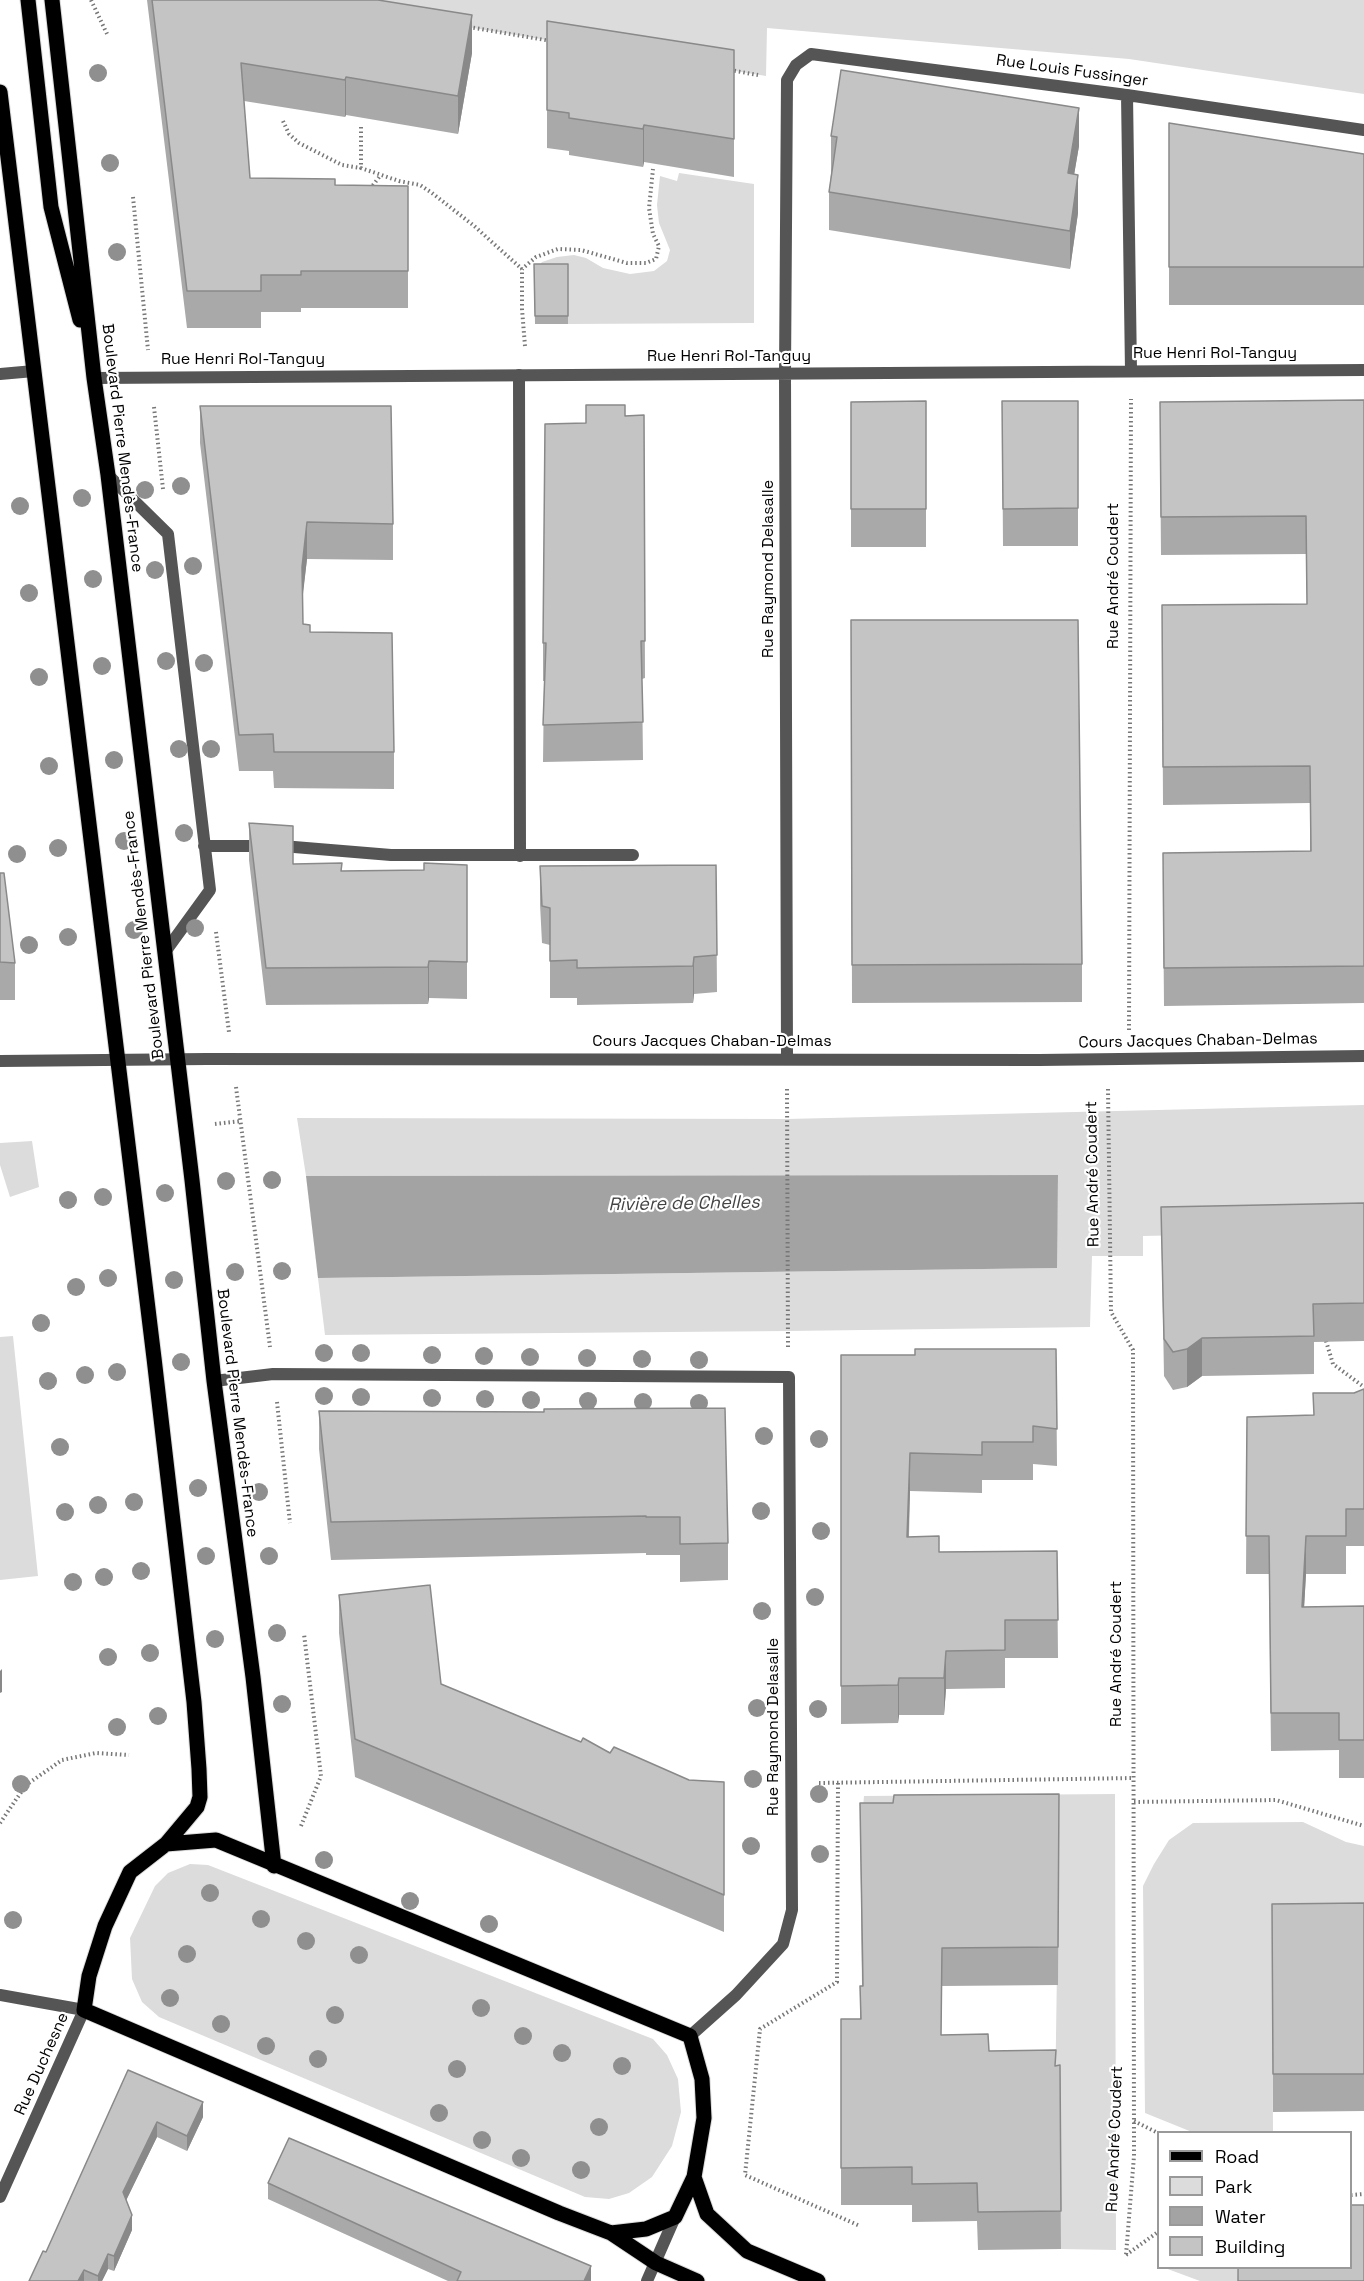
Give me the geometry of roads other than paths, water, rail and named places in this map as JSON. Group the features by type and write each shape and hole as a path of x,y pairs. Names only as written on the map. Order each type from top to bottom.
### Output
{"main road":[{"path":"28,0 51,207 94,378"},
{"name":"Boulevard Pierre Mendès-France","path":"52,0 94,378 108,475 165,951 214,1381 279,1867"},
{"path":"0,92 194,1702 199,1769 200,1797 197,1807 166,1844 130,1872 105,1926 89,1976 84,2010 611,2233 656,2263 697,2281"},
{"path":"166,1844 216,1840 690,2036 702,2079 704,2118 694,2177 675,2217 646,2229 611,2233"},
{"path":"694,2177 707,2214 747,2251 818,2281"}],"street":[{"name":"Rue Louis Fussinger","path":"787,80 796,65 811,54 1127,95 1364,130"},
{"name":"Rue Raymond Delasalle","path":"787,80 785,373 787,1058"},
{"path":"1127,95 1131,371"},
{"name":"Rue Henri Rol-Tanguy","path":"94,378 1364,370"},
{"path":"0,374 34,372"},
{"path":"520,856 523,375"},
{"path":"108,475 168,534 210,890 165,951"},
{"path":"204,846 282,846 390,855 633,855"},
{"name":"Cours Jacques Chaban-Delmas","path":"0,1061 787,1058 1038,1060 1364,1056"},
{"name":"Rue Raymond Delasalle","path":"214,1381 273,1374 789,1377 792,1910 783,1944 736,1995 690,2036"},
{"path":"0,1995 84,2010"},
{"name":"Rue Duchesne","path":"0,2197 84,2010"},
{"path":"647,2281 675,2217"}],"water":[{"name":"Rivière de Chelles","path":"1058,1175 1057,1268 318,1278 306,1176"}]}
